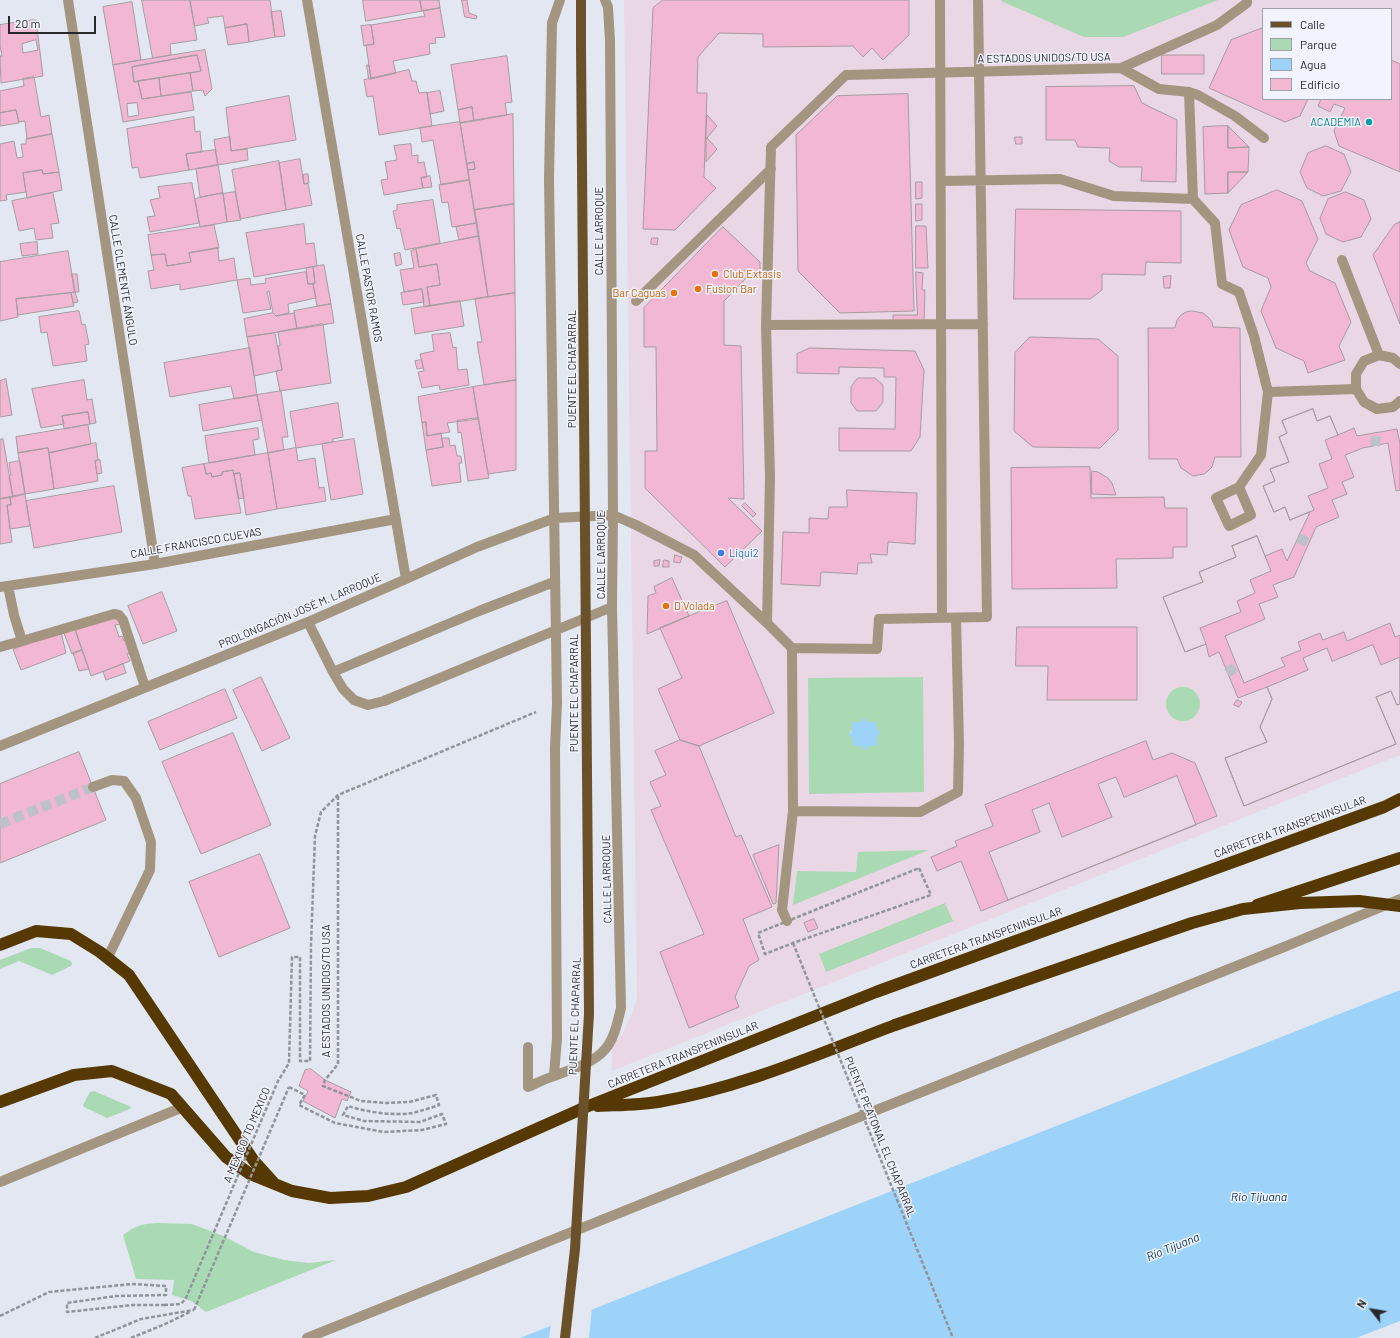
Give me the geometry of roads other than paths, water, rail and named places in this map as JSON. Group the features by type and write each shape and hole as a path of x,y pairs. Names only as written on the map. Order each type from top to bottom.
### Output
{"highway":[{"name":"CARRETERA TRANSPENINSULAR","path":"0,1102 74,1075 112,1071 171,1094 226,1157 250,1174 292,1191 330,1198 368,1196 406,1187 586,1107 876,992 1384,807 1400,799"},
{"path":"1384,807 1400,803"},
{"path":"586,1107 658,1102 715,1090 759,1077 895,1025 1192,923 1243,909 1400,858"},
{"path":"1243,909 1300,903 1352,901 1400,906"},
{"path":"0,945 36,931 71,934 108,957 129,974 254,1161 275,1185"}],"main road":[{"name":"PUENTE EL CHAPARRAL","path":"565,1338 575,1250 589,1014 581,0"}],"street":[{"name":"CALLE CLEMENTE ÁNGULO","path":"68,0 155,564"},
{"name":"CALLE PASTOR RAMOS","path":"307,0 406,579"},
{"path":"554,1076 557,1038 555,748 557,703 549,179 552,23 560,0"},
{"name":"CALLE LARROQUE","path":"528,1047 528,1087 580,1067 598,1056 609,1044 616,1028 621,1008 612,607 613,515 610,41 608,7 605,0"},
{"path":"940,0 942,618"},
{"path":"613,515 694,555 792,648 877,649 879,620 986,616 978,0"},
{"name":"A ESTADOS UNIDOS/TO USA","path":"771,169 771,147 846,75 1121,68 1217,25 1247,3 1247,0"},
{"path":"1121,68 1159,89 1189,92 1198,95 1235,116 1264,138"},
{"path":"1189,92 1192,199 1215,223 1222,284 1239,292 1254,336 1268,392 1260,454 1239,487"},
{"path":"767,623 770,477 766,325 771,169"},
{"path":"636,301 771,169"},
{"path":"941,181 1060,179 1114,196 1192,199"},
{"path":"1342,260 1378,355"},
{"path":"766,325 983,324"},
{"path":"1400,364 1393,358 1378,355 1364,361 1356,374 1356,389 1364,402 1377,409 1393,407 1400,401"},
{"path":"1268,392 1356,389"},
{"name":"PROLONGACIÓN JOSÉ M. LARROQUE","path":"0,746 308,622 477,547 555,518 613,515"},
{"name":"CALLE FRANCISCO CUEVAS","path":"4,586 155,564 396,519"},
{"path":"333,672 479,611 554,582"},
{"path":"4,586 22,641"},
{"path":"308,622 343,689 354,700 368,705 384,701 417,688 612,607"},
{"path":"0,648 114,614 119,615 123,620 145,687"},
{"path":"793,811 920,812 958,792 959,744 956,618"},
{"path":"787,921 782,910 793,811 792,648"},
{"path":"93,787 112,780 124,781 136,798 152,842 150,870 108,957"},
{"path":"307,1338 1284,947 1400,899"},
{"path":"0,1182 183,1107"}],"water":[{"path":"864,718 867,722 876,722 877,731 880,731 880,734 877,736 877,746 868,746 865,750 862,746 853,746 853,737 849,734 852,731 852,722 861,722"},
{"name":"Rio Tijuana","path":"1400,990 1400,1321 1356,1338 520,1338"}],"tunnel":[{"path":"1375,446 1376,433"},
{"path":"1298,538 1309,543"},
{"path":"1227,673 1237,666"},
{"path":"0,824 93,787"}],"place":[{"name":"ACADEMIA","path":"1369,122"},
{"name":"Club Extasis","path":"715,274"},
{"name":"Fusion Bar","path":"698,289"},
{"name":"Bar Caguas","path":"674,293"},
{"name":"Liqui2","path":"721,553"},
{"name":"D´Volada","path":"666,606"}],"water label":[{"name":"Río Tijuana","path":"1173,1247"}]}
